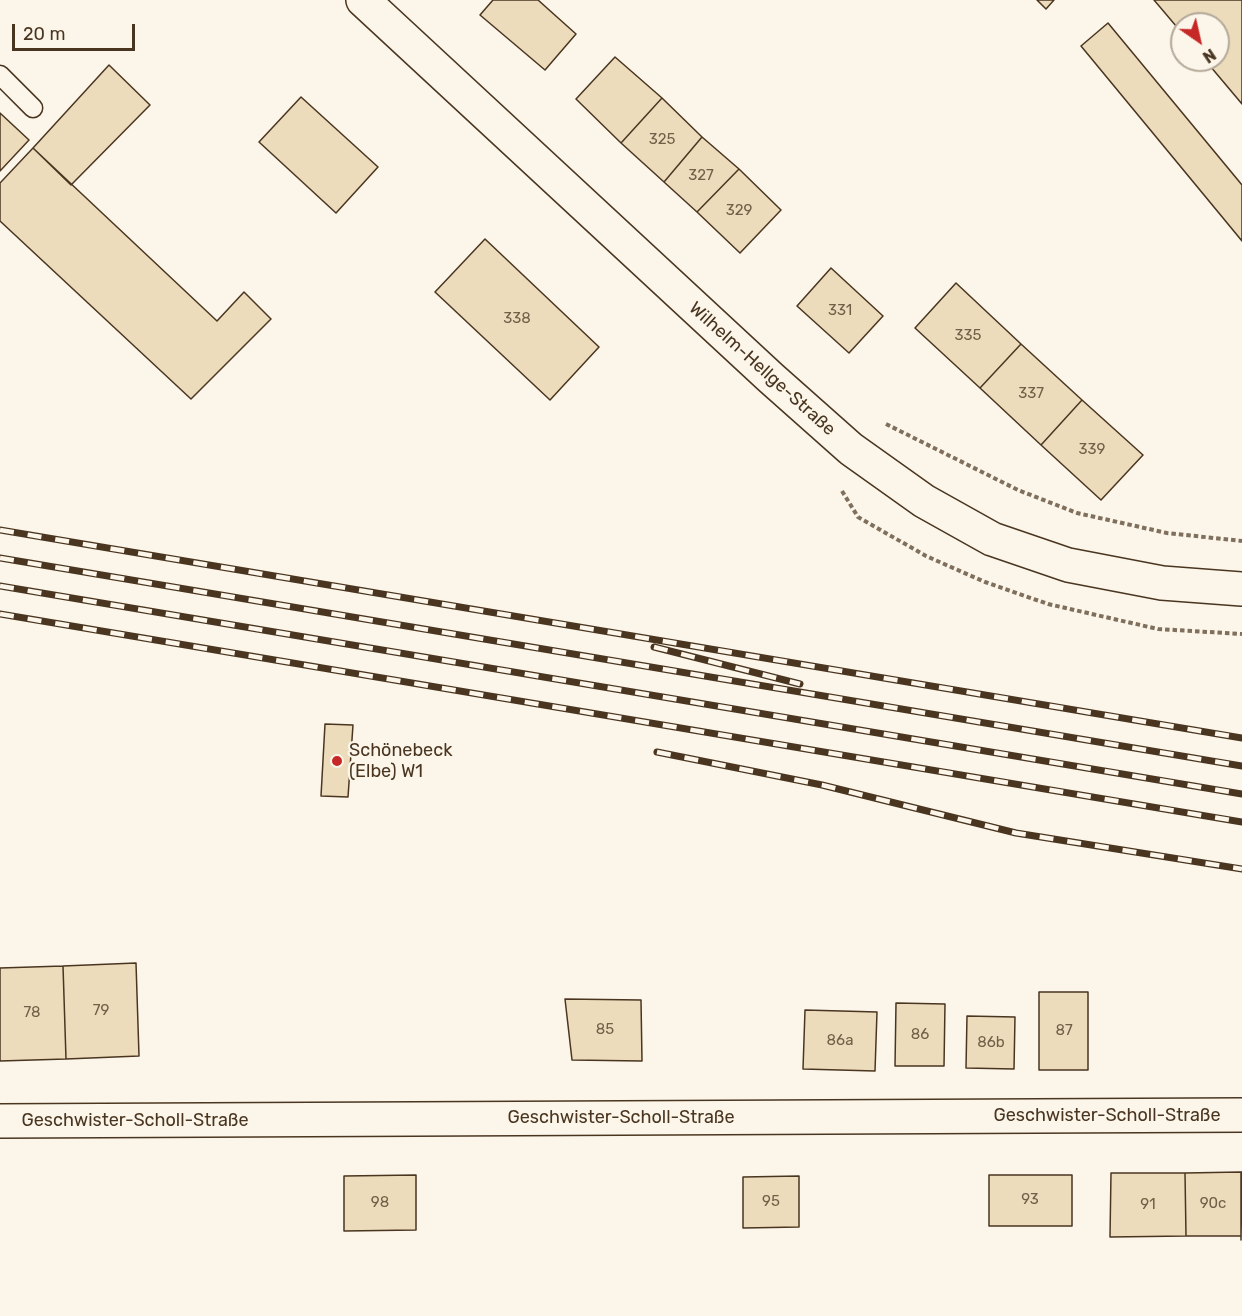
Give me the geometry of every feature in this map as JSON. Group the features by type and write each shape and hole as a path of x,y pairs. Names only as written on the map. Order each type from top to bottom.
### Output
{"street":[{"name":"Wilhelm-Hellge-Straße","path":"363,0 780,386 851,449 924,501 992,539 1068,565 1162,583 1242,589"},
{"name":"Geschwister-Scholl-Straße","path":"0,1121 1242,1115"}],"lane":[{"path":"0,75 33,108"}],"path":[{"path":"877,421 899,429 1018,490 1077,513 1167,533 1242,541"}],"building":[{"path":"493,0 538,0 576,34 545,70 480,15"},
{"path":"1037,0 1054,0 1046,9"},
{"path":"1154,0 1242,0 1242,104 1215,72 1230,72 1230,12 1170,12 1170,19"},
{"path":"1108,23 1242,185 1242,241 1081,46"},
{"path":"615,57 662,98 621,143 576,99"},
{"path":"109,65 150,105 71,185 33,148"},
{"path":"301,97 378,167 336,213 259,142"},
{"path":"662,98 702,137 664,182 621,143"},
{"path":"0,113 29,140 0,171"},
{"path":"702,137 739,169 697,212 664,182"},
{"path":"33,148 217,321 244,292 271,319 191,399 0,221 0,183"},
{"path":"739,169 781,210 740,253 697,212"},
{"path":"485,239 599,347 550,400 435,292"},
{"path":"831,268 883,316 849,353 797,306"},
{"path":"956,283 1021,344 980,388 915,328"},
{"path":"1021,344 1082,400 1041,445 980,388"},
{"path":"1082,400 1143,455 1101,500 1041,445"},
{"name":"Schönebeck (Elbe) W1","path":"325,724 353,725 348,797 321,796"},
{"path":"136,963 139,1056 66,1059 63,966"},
{"path":"63,966 66,1059 0,1061 0,968"},
{"path":"1039,992 1088,992 1088,1070 1039,1070"},
{"path":"565,999 641,1000 642,1061 572,1060"},
{"path":"896,1003 945,1004 944,1066 895,1066"},
{"path":"805,1010 877,1012 875,1071 803,1069"},
{"path":"967,1016 1015,1017 1014,1069 966,1068"},
{"path":"1241,1172 1241,1236 1186,1236 1185,1173"},
{"path":"1241,1172 1242,1172 1241,1240"},
{"path":"1111,1173 1185,1173 1186,1236 1110,1237"},
{"path":"416,1175 416,1230 344,1231 344,1176"},
{"path":"989,1175 1072,1175 1072,1226 989,1226"},
{"path":"799,1176 799,1227 743,1228 743,1177"}],"railway":[{"path":"0,530 1242,738"},
{"path":"0,558 1242,766"},
{"path":"0,586 1242,794"},
{"path":"0,614 1242,822"},
{"path":"654,647 800,684"},
{"path":"657,752 822,785 1016,833 1242,869"}],"place":[{"name":"Schönebeck (Elbe) W1","path":"337,761"}]}
